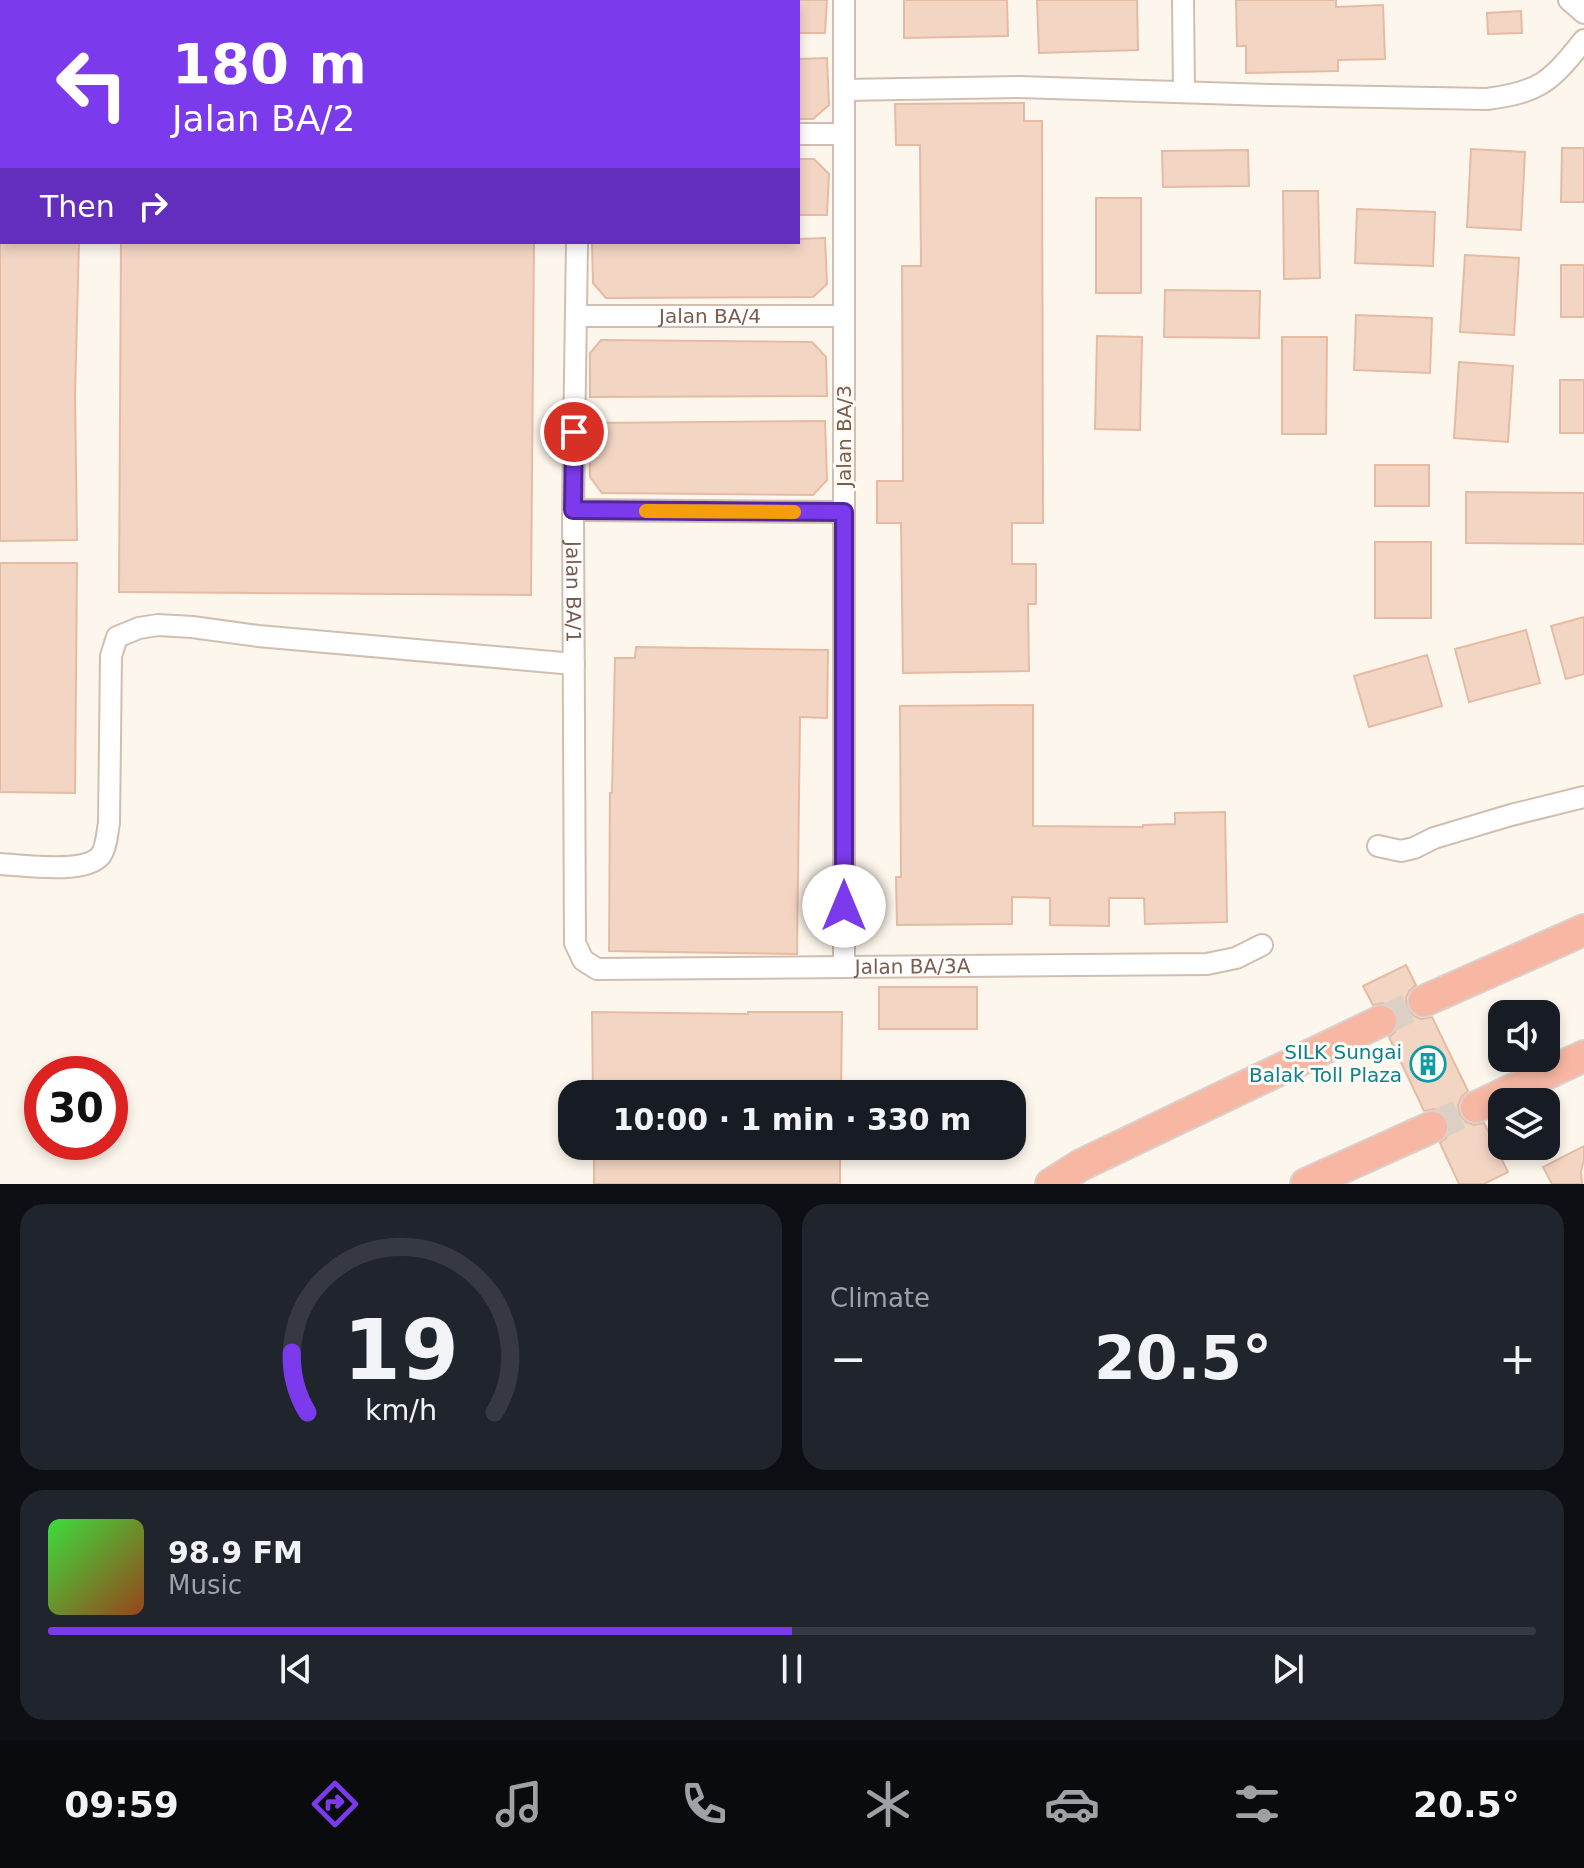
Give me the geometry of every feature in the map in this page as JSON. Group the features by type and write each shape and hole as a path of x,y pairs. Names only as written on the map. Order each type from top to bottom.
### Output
{"highway":[{"path":"1424,1001 1584,930"},
{"path":"1051,1184 1081,1165 1381,1021"},
{"path":"1476,1107 1584,1056"},
{"path":"1306,1184 1432,1127"}],"street":[{"name":"Jalan BA/3","path":"844,0 844,967"},
{"path":"1183,0 1184,92"},
{"path":"1569,0 1584,13"},
{"path":"844,90 1019,87 1487,99 1513,96 1538,87 1558,73 1584,40"},
{"path":"800,134 844,134"},
{"name":"Jalan BA/1","path":"575,943 573,510 577,244"},
{"name":"Jalan BA/4","path":"576,316 844,316"},
{"path":"573,510 844,512"},
{"path":"0,864 74,867 89,864 100,856 109,823 111,656 117,637 139,628 158,625 192,627 574,664"},
{"path":"1378,846 1401,851 1414,848 1434,838 1584,797"},
{"name":"Jalan BA/3A","path":"575,943 583,960 597,969 1207,964 1236,958 1262,945"}],"building":[{"path":"800,0 827,0 825,33 800,33"},
{"path":"904,0 1007,0 1008,36 904,38"},
{"path":"1037,0 1137,0 1138,50 1039,53"},
{"path":"1236,0 1336,0 1336,7 1383,5 1385,59 1338,60 1338,71 1246,73 1246,46 1237,46"},
{"path":"1521,11 1522,33 1488,34 1487,13"},
{"path":"827,58 829,105 813,119 800,119 800,59"},
{"path":"1024,103 1024,121 1042,121 1043,523 1012,523 1012,564 1036,564 1036,604 1028,604 1029,671 903,673 901,523 877,523 877,481 903,481 902,266 921,266 920,145 896,145 895,104"},
{"path":"1562,148 1584,148 1584,202 1561,202"},
{"path":"1471,149 1525,152 1521,230 1467,227"},
{"path":"1248,150 1249,186 1163,187 1162,151"},
{"path":"800,159 814,159 829,174 827,215 800,215"},
{"path":"1283,191 1318,191 1320,278 1284,279"},
{"path":"1096,198 1141,198 1141,293 1096,293"},
{"path":"1357,209 1435,212 1433,266 1355,263"},
{"path":"825,238 827,284 813,297 606,298 593,283 592,244 800,244 800,239"},
{"path":"0,244 79,244 75,394 77,540 0,541"},
{"path":"121,244 534,244 531,595 119,592"},
{"path":"1465,255 1519,258 1514,335 1460,332"},
{"path":"1561,265 1584,265 1584,317 1561,317"},
{"path":"1165,290 1260,291 1259,338 1164,337"},
{"path":"1356,315 1432,318 1430,373 1354,370"},
{"path":"1097,336 1142,337 1140,430 1095,429"},
{"path":"1282,337 1327,337 1326,434 1282,434"},
{"path":"601,340 812,342 826,357 827,396 590,397 590,353"},
{"path":"1459,362 1513,366 1508,442 1454,438"},
{"path":"1560,380 1584,380 1584,433 1560,433"},
{"path":"825,421 827,480 813,495 602,493 590,477 589,423"},
{"path":"1375,465 1429,465 1429,506 1375,506"},
{"path":"1466,492 1584,493 1584,544 1466,543"},
{"path":"1375,542 1431,542 1431,618 1375,618"},
{"path":"0,563 77,563 75,793 0,792"},
{"path":"1584,617 1584,674 1566,679 1551,626"},
{"path":"1526,630 1540,683 1469,702 1455,649"},
{"path":"636,647 828,650 827,718 800,717 797,954 609,951 615,658 635,658"},
{"path":"1427,655 1442,706 1369,727 1354,676"},
{"path":"1033,705 1033,826 1143,827 1175,824 1175,813 1225,812 1227,922 1145,924 1144,898 1109,898 1109,926 1050,925 1050,898 1012,897 1012,924 897,925 896,877 901,877 900,706"},
{"name":"SILK Sungai Balak Toll Plaza","path":"1406,965 1416,985 1406,998 1408,1009 1421,1019 1432,1017 1468,1091 1458,1105 1460,1115 1474,1125 1484,1123 1488,1131 1488,1160 1502,1160 1508,1172 1484,1184 1459,1184 1440,1143 1450,1130 1448,1119 1435,1109 1424,1111 1389,1037 1399,1023 1397,1013 1383,1003 1373,1005 1363,986"},
{"path":"879,987 977,987 977,1029 879,1029"},
{"path":"592,1012 842,1012 841,1080 593,1080"},
{"path":"1584,1146 1582,1184 1552,1184 1543,1167"},
{"path":"594,1160 840,1160 840,1184 594,1184"}],"tunnel":[{"path":"1381,1021 1424,1001"},
{"path":"1432,1127 1476,1107"}],"slow traffic":[{"path":"646,511 794,512"}],"place":[{"name":"SILK Sungai Balak Toll Plaza","path":"1428,1064"}],"route":[{"path":"574,432 573,510 844,512 844,906"}]}
